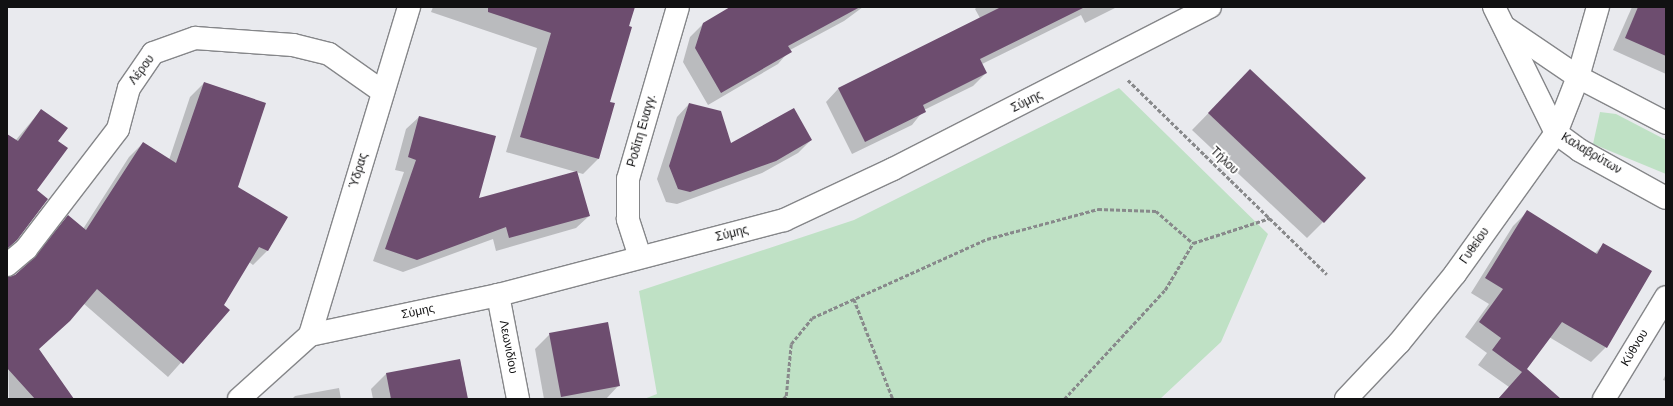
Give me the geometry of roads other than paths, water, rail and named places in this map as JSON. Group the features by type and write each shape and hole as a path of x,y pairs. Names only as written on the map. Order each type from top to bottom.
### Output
{"street":[{"name":"Ύδρας","path":"310,335 409,7"},
{"name":"Ροδίτη Ευαγγ.","path":"640,257 628,219 628,179 678,7"},
{"name":"Σύμης","path":"310,335 498,295 784,220 893,169 1108,61 1210,7"},
{"name":"Καλαβρύτων","path":"1494,7 1556,133 1579,150 1666,198"},
{"name":"Γυθείου","path":"1346,399 1399,343 1455,274 1556,133 1578,77 1598,7"},
{"name":"Καλαβρύτων","path":"1504,27 1578,77 1666,123"},
{"name":"Λέρου","path":"7,266 26,249 118,129 129,88 153,53 195,38 293,45 329,54 383,92"},
{"name":"Λεωνιδίου","path":"498,295 518,399"},
{"name":"Κύθνου","path":"1604,399 1666,297"},
{"path":"239,399 310,335"}]}
